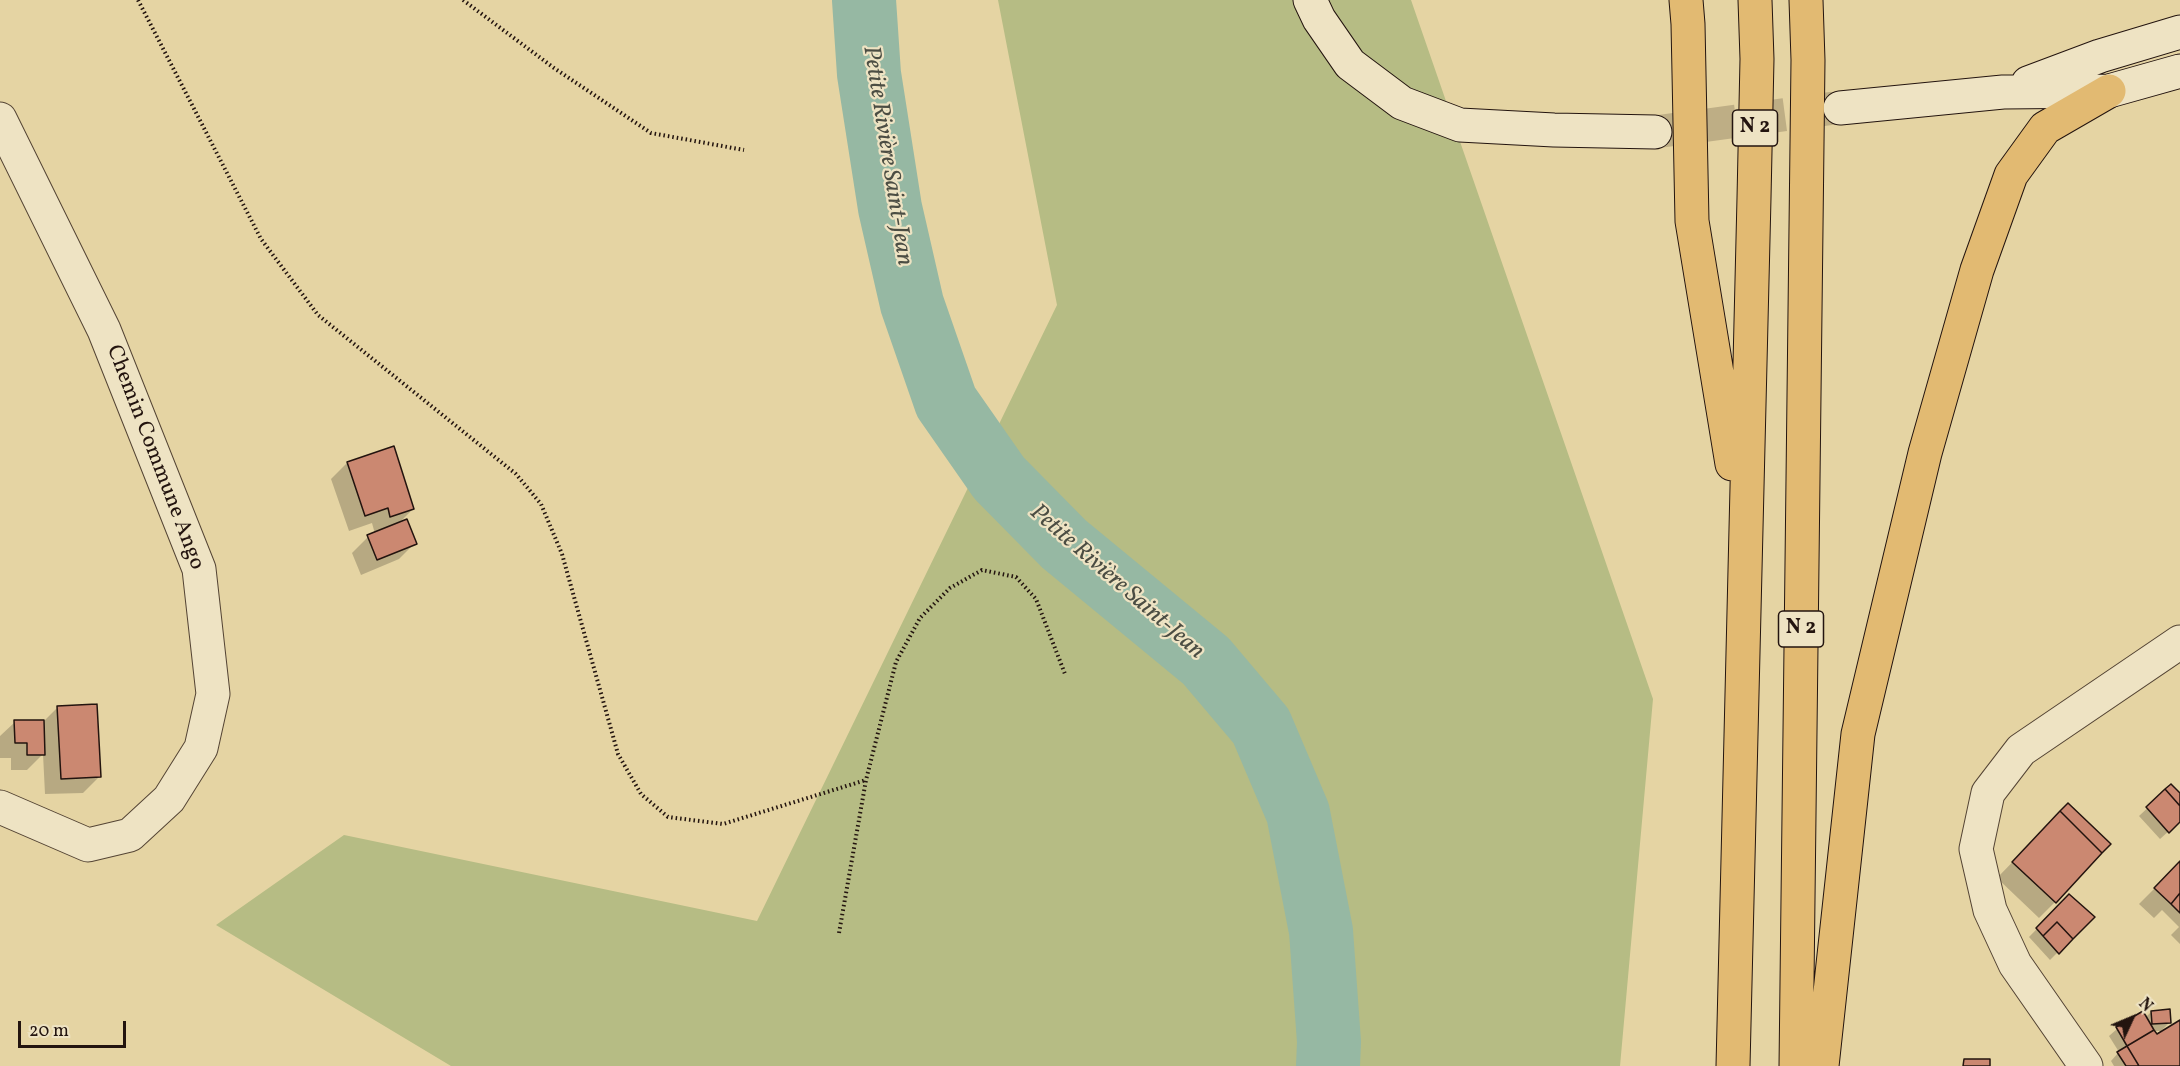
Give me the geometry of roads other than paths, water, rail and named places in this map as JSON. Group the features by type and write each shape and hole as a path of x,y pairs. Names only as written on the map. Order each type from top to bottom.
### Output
{"highway":[{"path":"1686,0 1692,221 1744,540"},
{"name":"N 2","path":"1733,1066 1757,59 1755,0"},
{"name":"N 2","path":"1796,1066 1806,0"},
{"path":"1822,1066 1858,734 1925,453 1977,270 2011,175 2045,128 2109,91"}],"street":[{"path":"1310,0 1319,19 1350,64 1402,103 1460,125 1655,132"},
{"path":"2003,92 2100,56 2180,32"},
{"path":"1840,108 2003,92 2109,91 2180,71"},
{"name":"Chemin Commune Ango","path":"0,119 104,330 199,569 213,694 201,748 168,799 130,835 88,845 0,807"},
{"path":"2086,1066 2015,964 1990,910 1976,849 1978,838 1989,793 2021,750 2180,642"}],"waterway":[{"name":"Petite Rivière Saint-Jean","path":"864,0 869,74 890,208 912,304 946,402 999,478 1064,544 1206,661 1261,726 1298,813 1321,931 1329,1042 1328,1066"}],"tunnel":[{"path":"1655,132 1835,108"}]}
